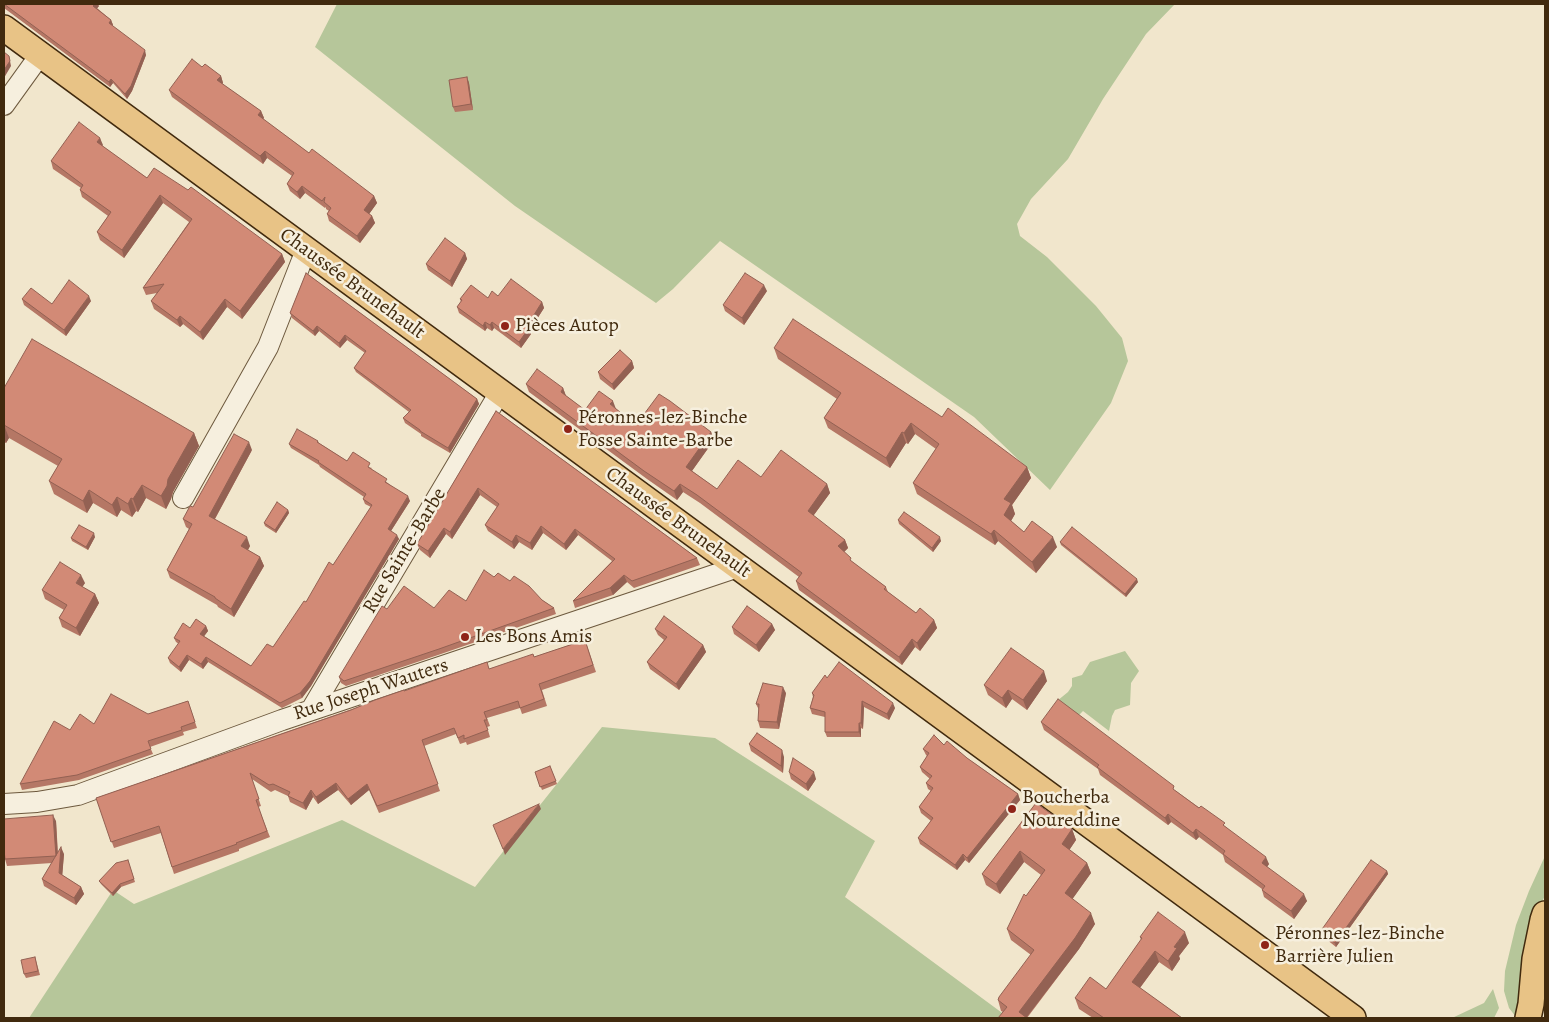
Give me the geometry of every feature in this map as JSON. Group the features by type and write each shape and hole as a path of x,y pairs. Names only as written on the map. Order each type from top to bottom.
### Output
{"main road":[{"name":"Chaussée Brunehault","path":"4,28 1353,1018"},
{"path":"1528,1018 1535,959 1545,914"}],"street":[{"path":"4,105 40,55"},
{"path":"183,498 268,347 306,250"},
{"name":"Rue Sainte-Barbe","path":"311,710 500,392"},
{"name":"Rue Joseph Wauters","path":"4,804 37,802 78,795 311,710 738,567"}],"green space":[{"path":"337,4 1175,4 1146,34 1103,99 1068,159 1031,199 1017,224 1020,236 1047,257 1096,306 1122,338 1128,361 1111,403 1050,490 974,417 720,241 673,289 656,303 515,206 315,47"},
{"path":"1125,651 1139,671 1131,683 1130,705 1115,710 1109,731 1083,711 1078,716 1057,701 1072,686 1072,678 1082,675 1090,662"},
{"path":"602,727 715,738 875,841 845,897 1009,1018 29,1018 113,890 134,904 342,820 475,887"},
{"path":"1545,856 1545,895 1530,932 1516,1017 1509,1008 1504,991 1505,971 1516,925"},
{"path":"1493,989 1499,1008 1494,1018 1452,1018 1484,1003"}],"building":[{"path":"4,4 95,4 93,6 111,20 109,23 145,50 131,86 125,94 111,79 109,82"},
{"path":"4,52 9,56 10,61 4,70"},
{"path":"192,59 202,67 205,64 221,76 217,80 261,111 258,115 309,153 312,149 374,196 364,210 372,216 357,236 327,214 331,208 324,202 325,197 322,201 302,186 297,192 287,184 294,173 265,151 260,156 169,90"},
{"path":"467,77 471,104 453,107 449,80"},
{"path":"79,122 100,138 97,142 147,178 154,168 188,190 191,187 282,254 240,311 225,299 200,332 180,316 177,320 151,301 164,284 143,288 192,219 160,195 122,250 97,232 111,212 80,190 83,185 51,161"},
{"path":"445,238 465,253 450,281 426,264"},
{"path":"306,273 477,399 448,448 403,418 411,410 354,368 366,351 345,335 339,343 317,326 313,331 290,313"},
{"path":"745,273 764,285 742,318 723,305"},
{"path":"511,279 542,302 527,326 529,328 519,342 492,322 490,325 485,322 483,326 457,307 462,300 460,299 471,285 488,298 492,291 498,296"},
{"path":"69,280 89,296 64,330 22,299 31,288 52,304"},
{"path":"793,319 942,417 948,408 1027,467 1004,499 1011,503 1004,515 1024,532 1032,521 1053,537 1032,562 994,530 991,534 913,483 939,444 911,423 904,433 902,432 886,458 824,418 841,393 774,348"},
{"path":"32,339 194,433 168,479 167,486 161,496 142,485 128,504 117,497 112,505 89,490 83,501 49,481 62,459 4,425 4,388"},
{"path":"620,350 632,361 612,384 598,372"},
{"path":"537,369 563,388 561,392 585,410 599,391 613,401 610,404 636,425 659,394 670,401 711,432 686,467 717,489 738,460 761,477 781,450 827,484 808,511 845,540 838,546 851,558 850,560 916,613 920,608 934,620 917,643 912,639 899,657 796,581 802,573 697,495 680,484 674,491 526,384"},
{"path":"496,411 697,558 632,581 624,575 610,588 573,601 615,559 575,529 564,544 541,526 530,543 516,535 512,542 485,525 499,504 478,488 450,532 444,528 428,551 417,544"},
{"path":"297,429 347,461 353,452 370,463 368,467 387,479 385,482 408,496 388,529 397,535 310,681 300,693 280,703 206,657 201,664 187,655 179,667 168,658 180,641 174,638 183,623 190,628 196,619 206,626 200,634 251,666 267,644 273,647 304,601 306,602 329,562 333,565 372,505 363,499 366,494 319,461 289,444"},
{"path":"234,434 249,442 209,516 247,537 241,546 260,557 231,609 215,597 167,570 192,524 183,519 190,506 193,507"},
{"path":"277,502 288,510 275,530 264,523"},
{"path":"904,512 940,537 932,548 898,520"},
{"path":"79,525 94,533 86,547 71,538"},
{"path":"1072,527 1137,579 1125,594 1060,542"},
{"path":"60,562 81,575 76,583 95,594 76,628 59,618 67,605 42,590"},
{"path":"484,570 494,577 498,573 510,581 514,576 529,586 542,600 554,608 344,681 339,677 382,606 387,609 404,586 434,608 449,590 466,601"},
{"path":"747,606 772,624 756,645 732,627"},
{"path":"664,616 703,645 676,684 647,662 667,637 655,629"},
{"path":"585,640 593,665 539,684 544,699 520,708 518,701 484,712 487,720 484,720 488,730 464,739 464,735 458,738 454,728 422,740 438,784 377,806 367,784 348,799 336,783 316,797 311,790 303,803 288,796 290,792 273,784 269,785 250,773 259,799 256,800 267,831 237,844 172,867 159,826 111,842 96,798 487,662 489,669 533,654 534,657"},
{"path":"1011,648 1044,671 1023,700 1008,690 1002,698 984,685"},
{"path":"839,662 893,703 887,714 862,701 859,732 825,732 825,712 810,708 814,695 812,693 825,675 827,678"},
{"path":"763,683 783,687 777,722 758,721 759,704 756,704"},
{"path":"111,694 148,714 188,701 195,722 181,727 182,730 148,741 151,749 77,775 20,784 54,721 70,730 80,714 94,724"},
{"path":"1058,699 1174,786 1173,789 1199,808 1201,806 1225,823 1223,825 1266,857 1262,863 1304,894 1291,911 1262,890 1265,886 1223,854 1225,851 1196,829 1193,833 1168,814 1165,818 1097,767 1099,765 1041,722"},
{"path":"757,733 782,750 781,766 749,744"},
{"path":"934,735 944,745 947,741 967,758 1018,794 967,858 963,854 955,865 918,838 933,818 919,807 933,788 926,783 932,776 920,767 929,753 923,749"},
{"path":"793,758 814,772 806,784 789,772"},
{"path":"550,766 556,781 540,787 535,772"},
{"path":"1036,803 1072,829 1062,844 1087,863 1065,893 1091,913 1075,938 1019,1012 1027,1018 998,1018 1007,1007 998,1000 999,997 1034,950 1007,929 1024,894 1026,896 1045,870 1020,851 996,884 982,874"},
{"path":"539,804 503,849 493,825"},
{"path":"53,815 56,856 5,859 4,819"},
{"path":"61,847 59,873 81,887 74,898 42,879"},
{"path":"128,860 134,879 120,884 112,893 99,881 116,863"},
{"path":"1371,860 1387,871 1335,943 1320,932"},
{"path":"1158,912 1185,932 1174,947 1177,948 1168,961 1155,951 1132,982 1182,1018 1104,1018 1075,998 1090,977 1106,989"},
{"path":"35,957 38,971 24,974 21,960"}],"place":[{"name":"Pièces Autop","path":"505,326"},
{"name":"Péronnes-lez-Binche Fosse Sainte-Barbe","path":"568,429"},
{"name":"Les Bons Amis","path":"465,637"},
{"name":"Boucherba Noureddine","path":"1012,809"},
{"name":"Péronnes-lez-Binche Barrière Julien","path":"1265,945"}]}
